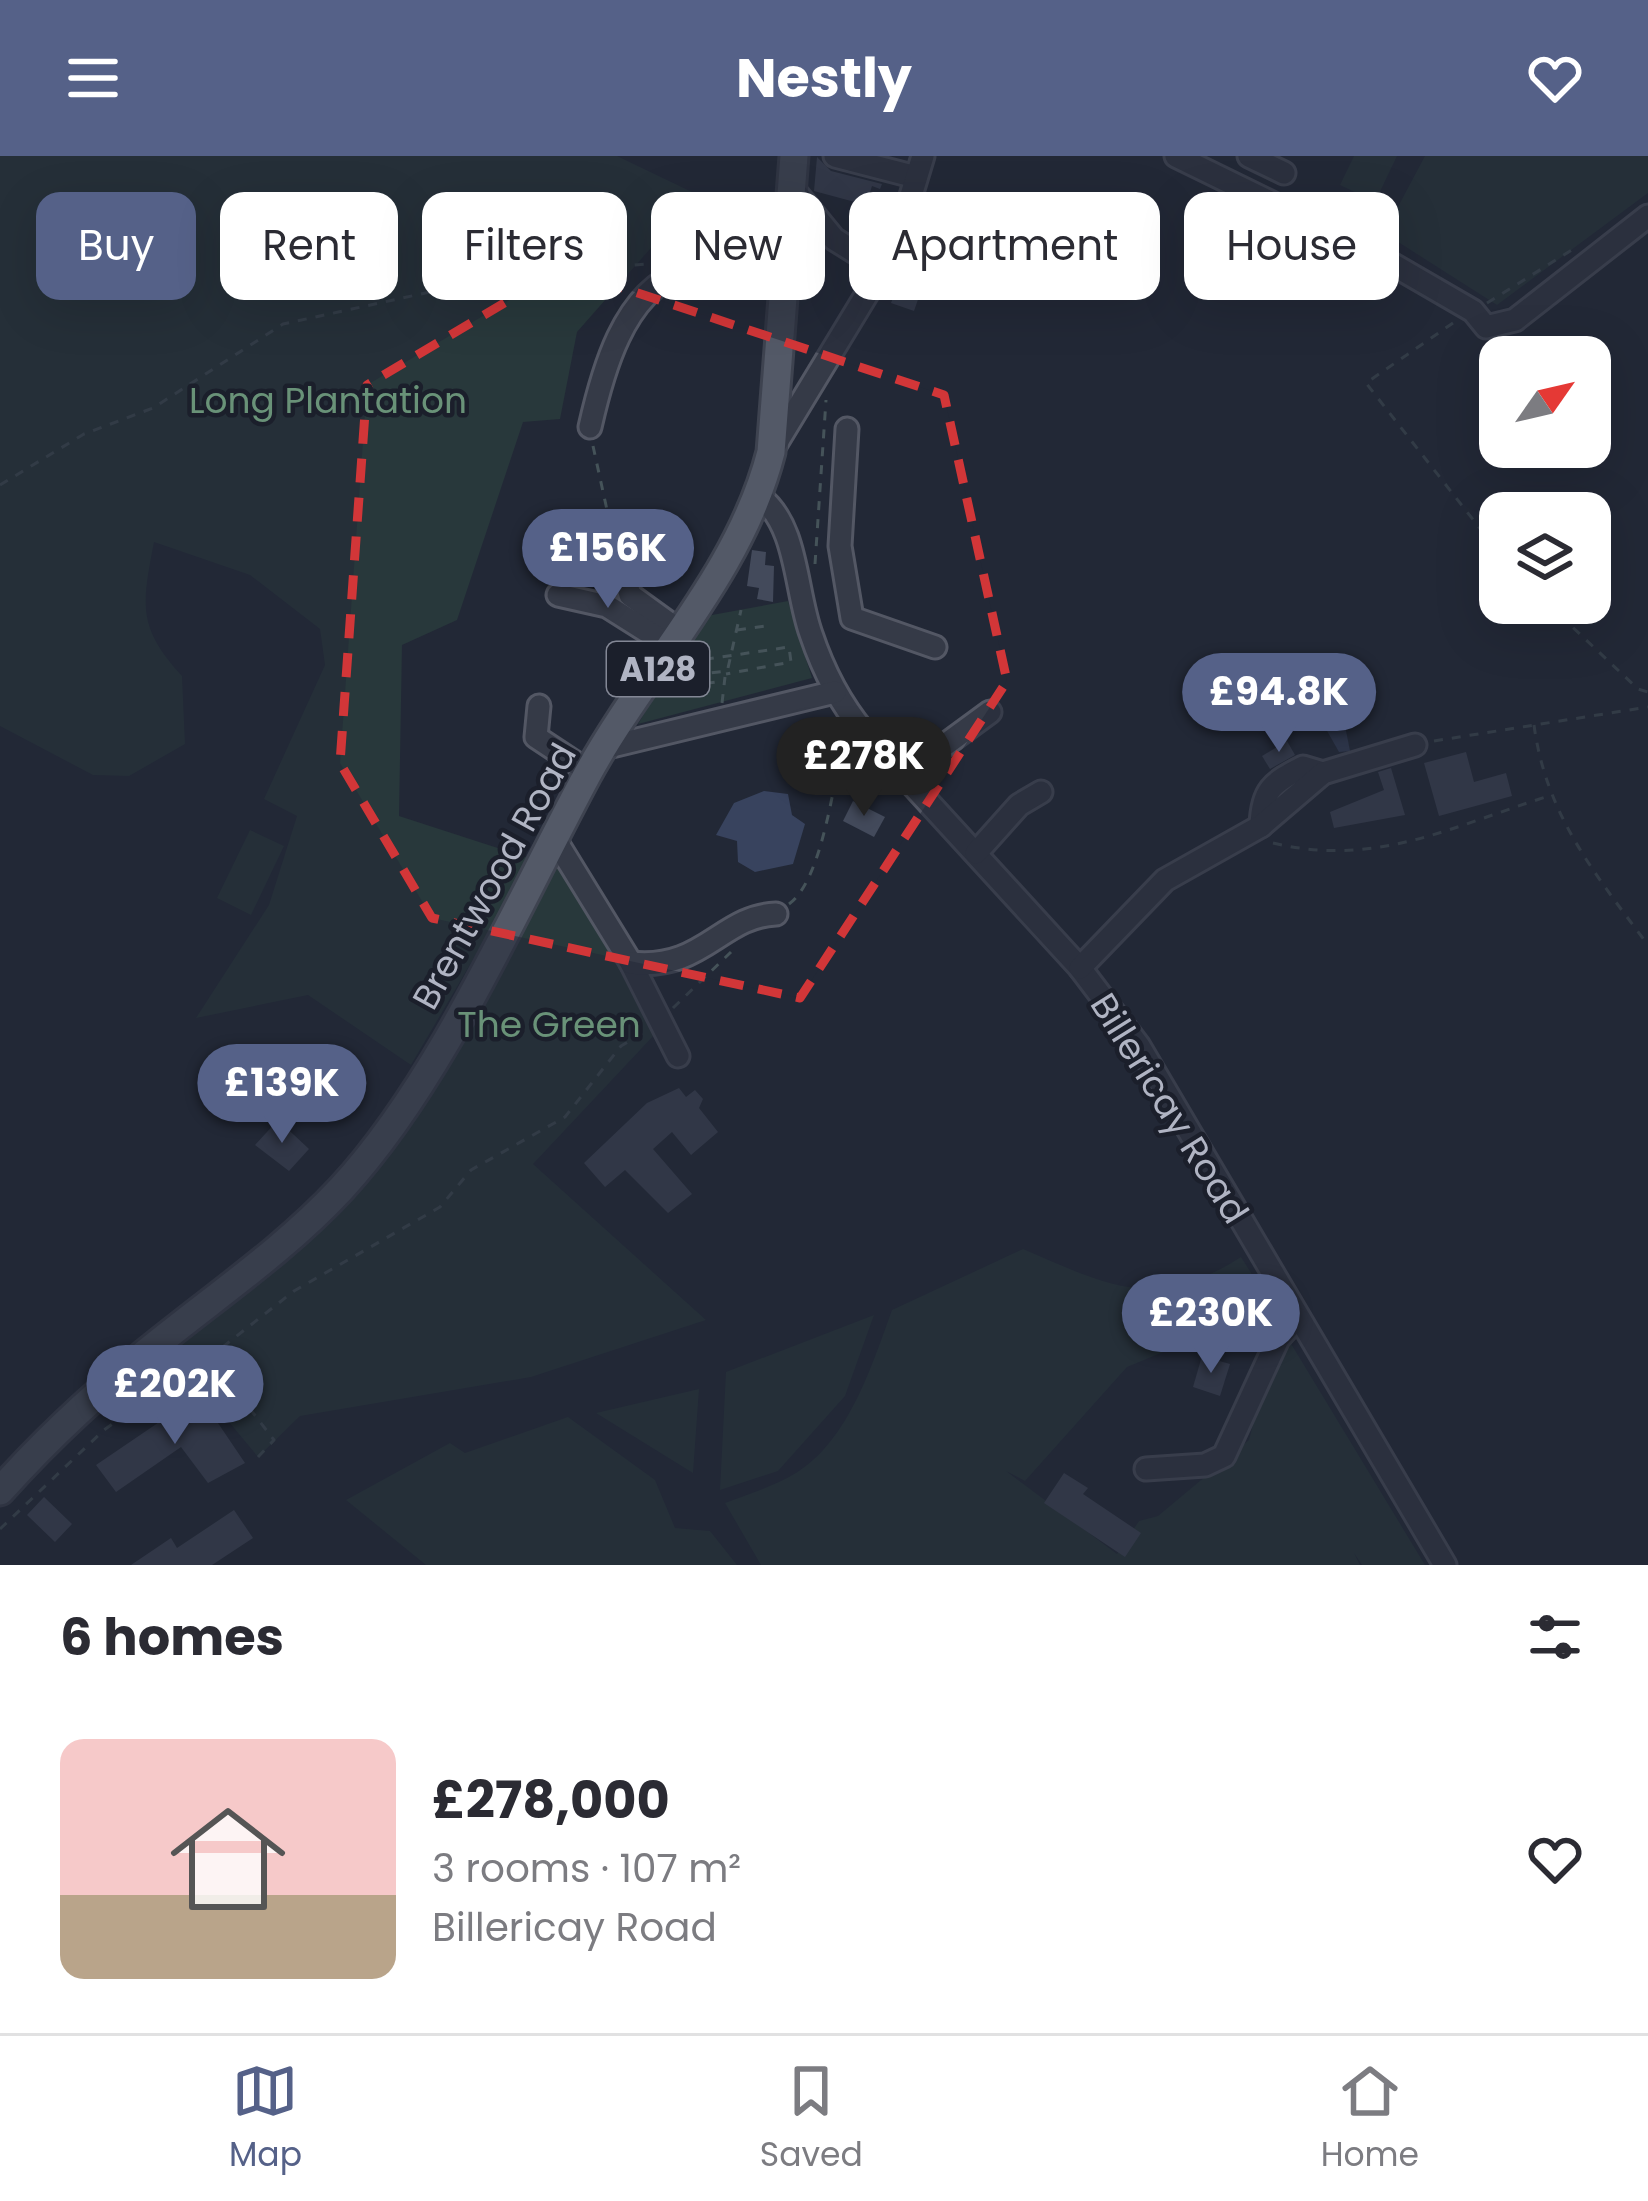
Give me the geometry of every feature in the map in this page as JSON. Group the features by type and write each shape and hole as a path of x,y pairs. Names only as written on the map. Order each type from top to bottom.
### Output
{"main road":[{"name":"Brentwood Road","path":"793,192 794,156"},
{"name":"Brentwood Road","path":"0,1491 121,1373 293,1236 343,1187 407,1102 556,841 589,772 677,640 760,497 771,452 782,300"}],"street":[{"path":"835,156 919,167"},
{"path":"1176,156 1366,249 1473,311 1486,327 1515,320 1648,216"},
{"path":"1249,156 1284,173"},
{"path":"793,189 834,239 849,248"},
{"path":"590,427 616,343 651,293"},
{"path":"771,452 863,300"},
{"path":"847,429 840,546 852,618"},
{"name":"Billericay Road","path":"760,497 781,519 809,631 835,692 850,715 1080,968 1160,1079 1445,1565"},
{"path":"614,537 630,595 677,640"},
{"path":"558,595 607,606 677,640"},
{"path":"809,631 852,618 934,647"},
{"path":"608,747 835,692"},
{"path":"538,706 536,737 589,772"},
{"path":"904,775 990,712"},
{"path":"1080,968 1165,880 1253,830 1323,773 1415,745"},
{"path":"976,853 1019,806 1041,792"},
{"path":"556,841 631,962 678,1056"},
{"path":"631,962 681,960 752,918 776,914"},
{"path":"1146,1469 1204,1465 1224,1456 1278,1340 1297,1318"}],"path":[{"path":"1479,527 1366,383 1577,247"},
{"path":"0,485 84,434 153,408 283,324 485,280 651,262"},
{"path":"803,608 811,602 820,532 826,386 821,370"},
{"path":"590,427 614,537"},
{"path":"725,716 726,676 741,610"},
{"path":"1415,745 1646,708 1638,689 1569,624"},
{"path":"736,631 765,626"},
{"path":"668,688 726,676 791,662 789,647 679,664 682,676 726,676"},
{"path":"1638,689 1648,692"},
{"path":"776,914 801,895 818,852 850,715"},
{"path":"1534,725 1549,796 1573,845 1648,945"},
{"path":"1253,830 1317,853 1362,854 1549,796"},
{"path":"257,1456 274,1440 210,1357 294,1291 440,1207 471,1170 565,1117 621,1046 661,1022 731,952"},
{"path":"0,1529 104,1430 185,1372"}],"highlighted area":[{"path":"563,268 944,395 1007,681 800,998 432,918 340,763 367,385"}],"green space":[{"name":"Long Plantation","path":"0,156 617,156 692,192 651,192 651,248 627,275 627,192 422,192 422,300 605,300 577,332 560,419 523,422 457,620 402,645 399,816 532,859 411,1065 308,995 196,1018 269,905 297,816 264,799 325,665 320,629 250,575 154,542 147,614 157,643 182,676 185,744 129,776 93,775 0,726"},
{"path":"1354,156 1397,156 1380,192 1354,192 1340,185"},
{"path":"1425,156 1648,156 1648,193 1497,305 1399,243 1399,205"},
{"path":"788,601 812,678 638,724 701,617"},
{"path":"250,830 284,846 251,915 217,898"},
{"name":"The Green","path":"550,850 656,1033 533,1164 706,1320 531,1377 300,1416 258,1457 161,1340 343,1187"},
{"path":"1023,1249 1081,1274 1132,1288 1183,1284 1241,1257 1267,1298 1241,1320 1127,1367 1025,1481 1006,1471 1117,1554 1139,1521 1158,1516 1249,1440 1268,1367 1290,1342 1425,1565 1362,1565 1354,1553 1360,1565 761,1565 725,1503 796,1473 831,1441 856,1400 892,1310"},
{"path":"874,1315 845,1396 778,1471 720,1490 726,1372"},
{"path":"699,1389 693,1473 596,1413"},
{"path":"568,1417 655,1480 675,1528 710,1531 737,1565 426,1565 346,1500 450,1443 465,1453"}],"water":[{"path":"1329,682 1338,690 1350,751 1339,752 1309,699 1312,690"},
{"path":"764,791 788,794 792,815 805,824 793,864 755,872 738,862 737,841 716,835 734,803"}],"building":[{"path":"817,157 831,171 882,184 880,189 872,186 870,192 849,192 849,200 814,191"},
{"path":"892,300 918,300 914,311"},
{"path":"752,550 766,552 765,565 774,566 773,602 757,599 759,588 747,586"},
{"path":"1287,741 1295,755 1270,769 1262,756"},
{"path":"1466,752 1474,782 1506,773 1512,796 1439,816 1424,763"},
{"path":"1391,768 1405,815 1334,828 1330,812 1384,790 1378,772"},
{"path":"853,801 885,817 874,837 843,821"},
{"path":"225,1068 234,1077 213,1098 204,1089"},
{"path":"679,1088 686,1097 695,1090 703,1099 699,1108 718,1132 691,1155 672,1132 653,1149 692,1194 668,1213 625,1170 605,1187 584,1163 647,1103"},
{"path":"278,1120 309,1149 289,1171 255,1145"},
{"path":"1202,1356 1230,1364 1220,1396 1193,1387"},
{"path":"199,1395 245,1463 208,1483 181,1447 116,1492 96,1465"},
{"path":"1064,1473 1088,1488 1083,1494 1141,1533 1125,1557 1044,1503"},
{"path":"44,1497 72,1524 55,1542 27,1515"},
{"path":"234,1510 253,1538 212,1565 131,1565 171,1538 177,1548"}]}
